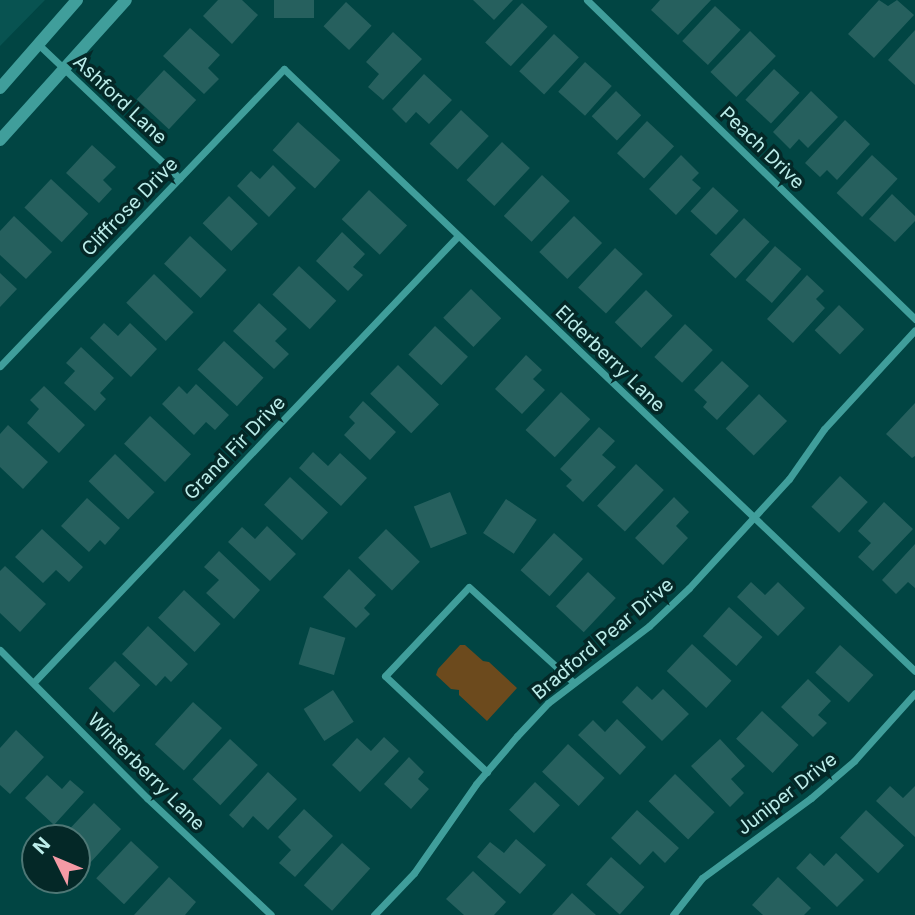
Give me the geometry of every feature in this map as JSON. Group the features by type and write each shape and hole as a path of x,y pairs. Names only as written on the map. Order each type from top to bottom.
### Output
{"street":[{"path":"0,88 78,0"},
{"path":"0,140 126,0"},
{"name":"Peach Drive","path":"587,0 915,319"},
{"name":"Ashford Lane","path":"38,44 179,178"},
{"name":"Cliffrose Drive","path":"0,366 284,69"},
{"name":"Elderberry Lane","path":"284,69 915,671"},
{"name":"Grand Fir Drive","path":"34,682 458,236"},
{"name":"Bradford Pear Drive","path":"374,915 414,873 445,825 548,703 649,626 789,479 824,429 915,330"},
{"path":"487,772 385,676 469,587 574,683"},
{"name":"Winterberry Lane","path":"0,650 147,798 271,915"},
{"name":"Juniper Drive","path":"673,915 702,877 811,798 854,761 915,693"}],"shaded area":[{"path":"0,0 45,0 0,46"},
{"path":"460,645 465,645 483,661 489,662 517,688 487,721 459,695 459,690 451,689 436,675 438,669"}],"building":[{"path":"218,0 242,0 258,15 232,44 203,16"},
{"path":"274,0 314,0 314,18 274,18"},
{"path":"473,0 513,0 494,20"},
{"path":"660,0 711,0 678,35 651,10"},
{"path":"879,0 888,6 897,0 914,15 874,58 848,34"},
{"path":"346,2 372,26 349,50 323,26"},
{"path":"522,3 548,27 511,66 485,42"},
{"path":"715,6 741,30 708,65 682,41"},
{"path":"190,28 220,55 208,68 219,79 204,94 163,56"},
{"path":"915,30 915,85 888,60"},
{"path":"750,31 776,56 736,97 710,72"},
{"path":"393,32 422,59 383,100 368,87 379,74 366,62"},
{"path":"554,34 579,57 544,94 519,71"},
{"path":"585,62 612,86 585,116 558,92"},
{"path":"774,69 800,93 771,124 745,100"},
{"path":"164,70 196,100 169,129 137,99"},
{"path":"424,74 452,100 429,124 416,112 406,123 392,109"},
{"path":"616,91 641,115 617,140 592,116"},
{"path":"811,91 838,117 808,148 799,139 790,149 773,132"},
{"path":"461,110 489,136 457,170 430,144"},
{"path":"845,120 870,144 837,180 827,170 820,177 805,163"},
{"path":"647,121 674,146 644,178 617,153"},
{"path":"298,122 340,160 315,188 273,150"},
{"path":"502,142 530,168 494,206 467,180"},
{"path":"92,145 116,167 103,180 112,189 99,203 66,173"},
{"path":"681,155 699,173 692,180 701,188 676,215 649,189"},
{"path":"872,155 898,179 862,217 837,193"},
{"path":"273,165 296,188 269,217 237,186 251,171 260,179"},
{"path":"542,175 570,201 532,242 504,216"},
{"path":"51,179 88,214 62,242 24,208"},
{"path":"713,187 739,211 716,235 690,211"},
{"path":"369,190 407,225 380,255 342,219"},
{"path":"892,194 915,216 915,221 895,242 869,219"},
{"path":"229,196 258,224 231,251 203,223"},
{"path":"14,216 52,252 26,279 0,255 0,231"},
{"path":"574,216 602,243 567,279 539,252"},
{"path":"744,218 770,242 735,278 710,255"},
{"path":"342,232 365,254 353,267 363,275 348,291 316,261"},
{"path":"190,236 227,270 201,298 164,264"},
{"path":"775,246 801,269 772,303 745,280"},
{"path":"615,248 643,274 606,313 578,287"},
{"path":"299,266 336,301 310,329 272,295"},
{"path":"0,273 17,289 0,307"},
{"path":"154,274 194,312 166,341 126,303"},
{"path":"807,275 824,291 816,299 825,308 793,343 767,319"},
{"path":"471,289 501,318 473,347 443,318"},
{"path":"646,290 673,316 641,348 615,322"},
{"path":"259,303 287,329 275,341 289,354 274,369 233,331"},
{"path":"839,305 864,329 840,354 815,330"},
{"path":"104,323 118,336 130,323 157,349 131,377 90,338"},
{"path":"685,324 713,350 682,383 654,357"},
{"path":"435,326 468,357 441,385 408,355"},
{"path":"224,341 263,378 237,406 197,370"},
{"path":"81,347 114,378 100,393 106,399 95,411 64,383 75,371 66,363"},
{"path":"526,355 542,370 533,379 545,390 522,414 495,389"},
{"path":"722,361 749,386 717,420 703,407 707,402 694,390"},
{"path":"398,365 439,405 411,433 370,394"},
{"path":"196,384 229,415 215,430 206,422 194,435 162,404 179,386 187,394"},
{"path":"44,386 85,425 59,453 27,423 39,409 30,400"},
{"path":"561,392 590,419 555,457 526,430"},
{"path":"759,394 787,421 754,456 726,429"},
{"path":"363,401 396,432 370,460 344,435 355,423 349,417"},
{"path":"915,403 915,456 912,458 886,434"},
{"path":"150,416 191,454 165,482 124,444"},
{"path":"8,425 48,462 23,489 0,467 0,434"},
{"path":"599,427 615,441 602,455 616,467 583,502 566,486 572,480 560,469"},
{"path":"313,452 328,466 340,453 367,478 341,506 299,468"},
{"path":"115,454 155,492 128,520 89,481"},
{"path":"636,464 664,490 625,532 597,506"},
{"path":"840,476 868,502 839,533 811,507"},
{"path":"290,477 328,512 302,540 264,505"},
{"path":"450,492 467,534 431,548 414,507"},
{"path":"674,497 689,512 676,526 688,538 663,565 635,538"},
{"path":"87,498 120,528 105,545 100,540 89,552 61,526"},
{"path":"506,499 537,520 514,554 483,533"},
{"path":"884,502 913,529 873,571 858,557 871,543 858,531"},
{"path":"267,526 296,554 270,581 228,542 242,527 255,539"},
{"path":"42,529 83,567 69,582 56,570 43,583 15,557"},
{"path":"386,529 420,562 392,590 358,558"},
{"path":"554,533 583,559 550,596 521,570"},
{"path":"915,544 915,588 908,582 896,594 882,580"},
{"path":"219,551 260,590 234,619 206,593 219,580 204,567"},
{"path":"5,566 46,604 20,632 0,613 0,571"},
{"path":"349,569 376,595 364,608 370,614 356,628 323,597"},
{"path":"588,572 616,598 584,632 556,606"},
{"path":"751,582 765,595 778,582 805,608 778,636 737,597"},
{"path":"184,590 221,624 195,652 158,618"},
{"path":"729,607 762,637 736,666 703,636"},
{"path":"148,626 188,664 171,682 165,676 156,686 122,654"},
{"path":"310,627 345,638 334,675 299,664"},
{"path":"692,644 731,681 706,708 667,671"},
{"path":"840,645 873,675 849,703 815,672"},
{"path":"115,661 140,685 114,713 89,688"},
{"path":"808,679 831,701 818,715 827,723 813,737 781,707"},
{"path":"637,686 652,700 663,689 689,714 662,741 622,702"},
{"path":"333,690 354,722 324,741 304,709"},
{"path":"193,702 222,728 184,770 155,744"},
{"path":"762,711 799,745 773,773 736,739"},
{"path":"617,719 646,747 620,775 578,735 593,720 605,732"},
{"path":"16,730 44,757 10,794 0,785 0,748"},
{"path":"384,737 399,751 360,792 332,765 357,738 371,751"},
{"path":"230,739 258,765 220,805 192,779"},
{"path":"720,739 745,766 731,779 744,793 730,807 691,766"},
{"path":"568,744 605,778 579,806 542,772"},
{"path":"409,757 424,772 418,779 429,789 411,809 384,784"},
{"path":"268,772 297,799 268,830 253,816 243,828 229,815"},
{"path":"675,774 715,812 688,840 649,801"},
{"path":"47,775 62,789 70,780 84,792 55,824 25,798"},
{"path":"535,782 560,805 534,833 509,810"},
{"path":"890,786 903,798 915,786 915,837 876,801"},
{"path":"94,803 121,829 91,862 91,824 74,824"},
{"path":"304,809 333,836 295,877 279,863 291,850 278,837"},
{"path":"637,810 679,848 665,863 653,851 640,865 611,838"},
{"path":"866,810 904,845 878,873 840,838"},
{"path":"516,839 546,865 520,894 477,857 490,842 504,853"},
{"path":"131,841 159,867 124,904 96,878"},
{"path":"342,843 370,868 332,911 304,885"},
{"path":"810,853 824,866 836,853 864,880 837,907 796,868"},
{"path":"611,857 644,887 620,915 586,884"},
{"path":"473,871 506,902 494,915 464,915 446,899"},
{"path":"169,877 196,902 185,915 134,915"},
{"path":"778,877 811,908 804,915 763,915 752,905"},
{"path":"572,893 596,915 552,915"}]}
